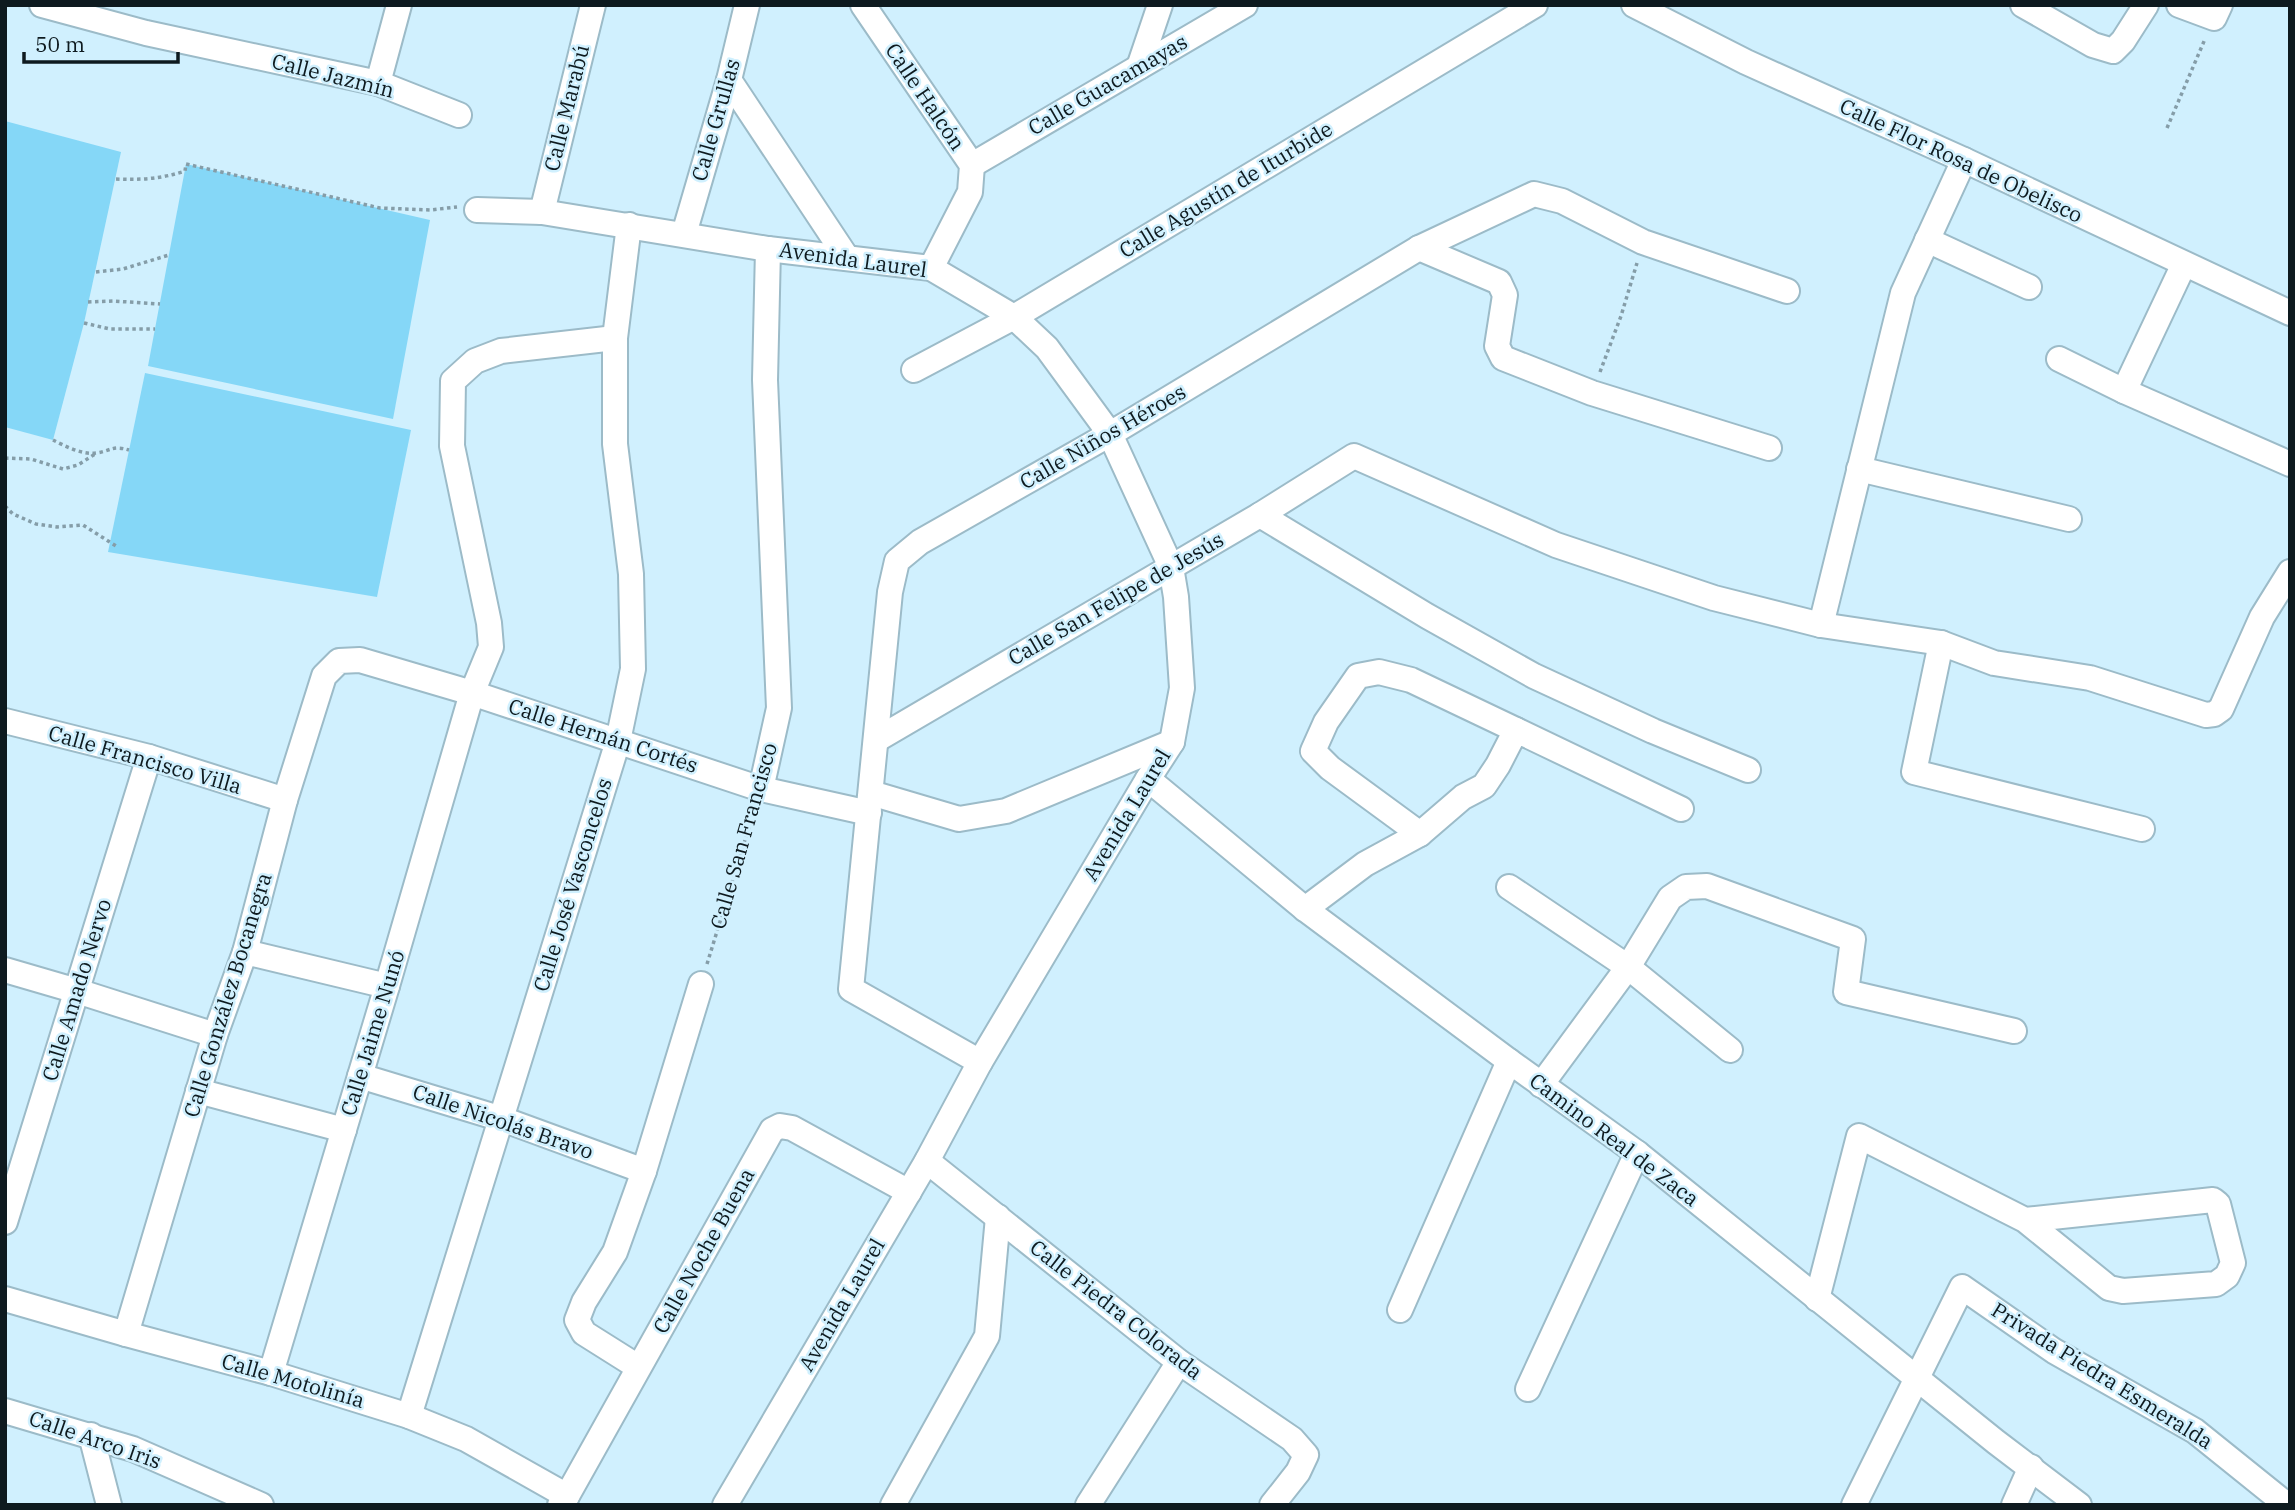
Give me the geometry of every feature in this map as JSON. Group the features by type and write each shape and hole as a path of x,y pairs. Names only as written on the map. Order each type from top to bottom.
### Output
{"street":[{"name":"Calle Jazmín","path":"42,5 146,33 379,83 459,114"},
{"path":"379,83 399,5"},
{"name":"Calle Marabú","path":"542,212 593,5"},
{"name":"Calle Grullas","path":"684,234 729,80 747,5"},
{"name":"Calle Halcón","path":"863,5 972,165 970,192 931,268"},
{"path":"1139,67 1160,5"},
{"name":"Calle Guacamayas","path":"972,165 1245,5"},
{"name":"Calle Agustín de Iturbide","path":"914,370 1014,317 1535,5"},
{"name":"Calle Flor Rosa de Obelisco","path":"1634,5 1746,62 1964,160 2290,313"},
{"path":"2024,5 2093,45 2113,51 2123,41 2146,5"},
{"path":"2179,5 2217,12"},
{"path":"729,80 847,258"},
{"path":"1964,160 1903,292 1821,625 1941,643 1994,663 2090,678 2206,715 2221,709 2262,617 2290,572"},
{"name":"Calle Niños Héroes","path":"980,1062 852,989 890,592 897,561 920,542 1110,435 1419,248 1534,194 1562,201 1643,243"},
{"name":"Avenida Laurel","path":"477,210 542,212 768,249 931,268 1014,317 1047,348 1110,435 1171,567 1176,597 1182,688 1172,742 980,1062 927,1161 725,1505"},
{"name":"Calle José Vasconcelos","path":"409,1416 618,741 633,669 631,574 615,444 615,338 629,225"},
{"path":"1927,240 2029,288"},
{"path":"1643,243 1787,291"},
{"path":"1419,248 1499,282 1505,295 1497,346 1503,358 1592,393 1769,449"},
{"name":"Calle San Francisco","path":"761,789 779,708 765,380 768,249"},
{"path":"2123,391 2184,264"},
{"path":"472,693 491,647 489,623 452,446 453,381 475,361 501,351 615,338"},
{"path":"2059,359 2123,391 2290,464"},
{"name":"Calle San Felipe de Jesús","path":"876,740 1260,515 1354,456 1556,545 1714,598 1821,625"},
{"path":"1859,469 2069,519"},
{"path":"1260,515 1427,617 1534,676 1748,771"},
{"path":"1941,643 1914,772 2142,829"},
{"name":"Calle Hernán Cortés","path":"339,661 360,660 472,693 761,789 870,803 959,819 1006,811 1172,742"},
{"name":"Calle González Bocanegra","path":"126,1334 215,1035 245,952 285,800 324,676 339,661"},
{"path":"1420,834 1329,768 1313,751 1326,722 1357,676 1379,672 1411,680 1681,809"},
{"name":"Calle Jaime Nunó","path":"271,1373 472,693"},
{"name":"Calle Francisco Villa","path":"5,721 149,757 285,800"},
{"path":"1305,909 1365,864 1420,834 1463,797 1484,786 1516,730"},
{"name":"Calle Amado Nervo","path":"5,1222 149,757"},
{"name":"Camino Real de Zaca","path":"1148,779 1305,909 1508,1061 1637,1153 1996,1442 2079,1505"},
{"path":"1541,1084 1628,967 1670,898 1686,887 1707,886 1853,939 1846,992 2014,1031"},
{"path":"1509,887 1628,967 1730,1050"},
{"path":"245,952 387,986"},
{"path":"5,970 215,1035"},
{"path":"638,1367 584,1333 577,1320 584,1302 615,1252 644,1171 701,984"},
{"path":"1399,1310 1508,1061"},
{"name":"Calle Nicolás Bravo","path":"360,1076 502,1118 644,1171"},
{"path":"198,1091 344,1130"},
{"name":"Calle Noche Buena","path":"563,1500 772,1130 780,1126 792,1128 909,1192"},
{"path":"1817,1299 1859,1136 2025,1220 2109,1288 2123,1291 2216,1284 2228,1276 2233,1263 2218,1204 2213,1200 2025,1220"},
{"path":"1528,1389 1637,1153"},
{"name":"Calle Piedra Colorada","path":"927,1161 1179,1362 1292,1439 1306,1455 1298,1472 1272,1505"},
{"path":"893,1505 987,1336 998,1217"},
{"name":"Privada Piedra Esmeralda","path":"1917,1378 1962,1287 2054,1351 2195,1431 2287,1505"},
{"name":"Calle Motolinía","path":"5,1298 271,1373 409,1416 466,1439 563,1500"},
{"path":"1088,1505 1179,1362"},
{"path":"1854,1505 1917,1378"},
{"name":"Calle Arco Iris","path":"5,1411 133,1449 261,1505"},
{"path":"91,1435 109,1505"},
{"path":"2014,1505 2031,1467"}],"path":[{"path":"2167,128 2217,12"},
{"path":"116,179 166,177 185,171 186,164 380,208 430,210 452,206 477,210"},
{"path":"1592,393 1621,316 1643,243"},
{"path":"96,272 123,270 169,255"},
{"path":"88,302 113,300 160,304"},
{"path":"84,323 110,330 155,329"},
{"path":"53,440 70,449 95,454"},
{"path":"5,458 31,458 64,469 117,446 129,450"},
{"path":"5,506 13,514 36,524 57,527 83,526 116,546"},
{"name":"Calle San Francisco","path":"701,984 761,789"}],"shaded area":[{"path":"5,121 121,152 84,323 53,440 5,427"},
{"path":"186,164 430,220 393,419 148,366"},
{"path":"145,373 411,430 377,597 108,552"}]}
